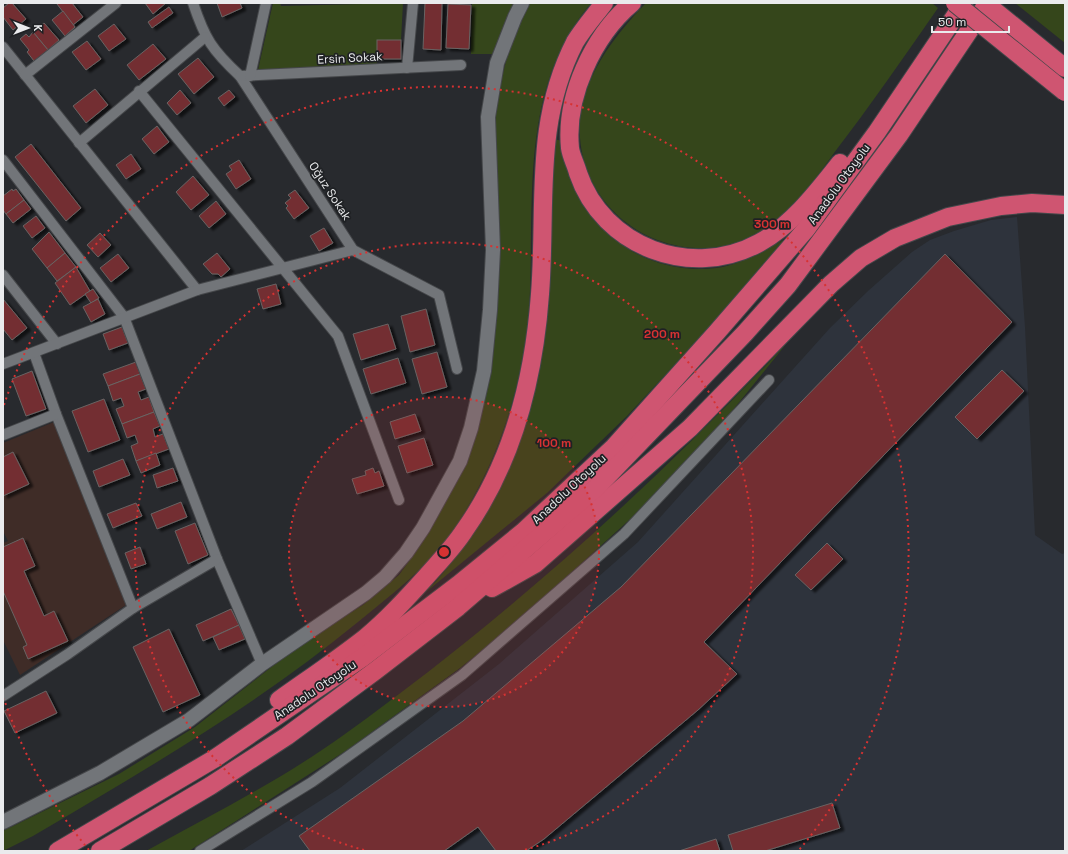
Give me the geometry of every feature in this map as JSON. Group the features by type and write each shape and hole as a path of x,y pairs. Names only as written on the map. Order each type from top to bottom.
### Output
{"highway":[{"path":"214,758 271,706 365,638 405,600 464,532 495,477 521,409 535,343 540,294 544,154 548,125 557,82 576,40 604,3"},
{"path":"632,3 601,39 578,83 570,116 570,149 582,185 594,206 609,222 628,238 656,252 677,256 697,258 720,257 742,251 760,243 783,227 812,198 936,47"},
{"path":"955,3 1065,92"},
{"name":"Anadolu Otoyolu","path":"58,851 214,758 362,658 458,585 523,532 614,447 717,332 807,228 936,47 964,3"},
{"path":"986,3 1065,68"},
{"name":"Anadolu Otoyolu","path":"100,851 210,786 287,736 458,607 597,486 740,339 788,285 899,135 986,3"},
{"path":"458,607 541,559 690,428 830,284 868,254 895,238 948,217 1001,206 1032,203 1065,205"}],"street":[{"path":"25,75 116,3"},
{"name":"Oğuz Sokak","path":"193,3 205,37 222,60 245,76 353,250 439,295 457,369"},
{"path":"245,76 266,3"},
{"path":"407,68 413,3"},
{"path":"3,822 100,773 189,720 262,664 366,593 385,577 406,553 422,528 460,461 471,428 484,371 490,310 492,250 488,117 497,63 522,3"},
{"path":"78,143 205,37"},
{"path":"3,47 78,143 197,290"},
{"name":"Ersin Sokak","path":"245,76 461,65"},
{"path":"139,91 338,336 399,500"},
{"path":"3,160 124,317 217,559 262,664"},
{"path":"3,364 197,290 281,267 353,250"},
{"path":"3,275 57,344"},
{"path":"34,353 56,414 133,608"},
{"path":"200,851 312,782 462,675 624,534 769,380"},
{"path":"3,435 56,414"},
{"path":"3,696 68,654 133,608 217,559"}],"shaded area":[{"path":"1017,217 1025,327 1035,535 1062,554 1065,553 1065,851 241,851 340,788 499,664 638,542 830,328 868,291 912,252 930,240 954,231 991,220"},
{"path":"54,422 126,605 20,675 3,640 3,543 8,541 3,531 3,443"}],"green space":[{"path":"273,3 280,3 281,6 403,3 401,40 377,40 377,65 258,70"},
{"path":"472,3 516,3 493,54 471,54"},
{"path":"530,3 591,3 567,37 551,74 541,111 535,150 532,190 531,270 526,340 513,399 504,429 480,486 465,512 448,537 417,572 320,652 240,709 200,735 33,836 3,851 3,831 119,774 195,727 274,665 324,629 363,605 399,575 420,546 440,510 476,430 494,119 499,89 511,45"},
{"path":"646,3 932,3 938,8 861,117 811,184 794,204 765,229 736,243 705,248 675,245 647,235 622,219 601,197 587,169 580,138 580,119 583,100 598,64 609,47"},
{"path":"1015,3 1065,3 1065,43"},
{"path":"553,139 563,141 568,169 579,195 593,218 612,237 634,252 659,263 687,268 716,268 742,261 783,240 787,244 627,416 547,493 426,592 461,550 490,503 503,479 514,453 532,401"},
{"path":"787,343 724,421 648,503 511,627 460,668 347,750 189,851 146,851 247,796 297,766 345,734 463,645 520,598 630,500 736,396"}],"building":[{"path":"9,3 12,3 26,19 13,30 3,17 3,8"},
{"path":"72,3 83,17 73,25 57,4"},
{"path":"145,3 166,3 153,14"},
{"path":"217,3 240,3 242,8 222,17"},
{"path":"425,3 442,3 441,50 423,49"},
{"path":"448,4 471,5 469,49 446,48"},
{"path":"169,7 173,13 152,28 148,22"},
{"path":"63,11 75,27 65,36 52,20"},
{"path":"44,23 59,40 48,50 33,32"},
{"path":"114,24 126,39 109,51 98,36"},
{"path":"33,32 48,50 34,61 27,52 29,50 20,39 26,34 29,37"},
{"path":"377,40 401,40 401,59 377,59"},
{"path":"87,41 101,59 86,70 72,52"},
{"path":"153,44 166,59 139,80 127,65"},
{"path":"198,58 214,77 194,94 178,74"},
{"path":"95,89 108,105 86,123 73,106"},
{"path":"180,90 191,103 177,115 167,103"},
{"path":"229,90 235,97 224,106 218,98"},
{"path":"157,126 169,142 154,154 142,139"},
{"path":"31,144 81,208 66,221 15,157"},
{"path":"131,154 141,169 126,179 116,165"},
{"path":"239,160 251,179 236,189 226,174 232,170 229,166"},
{"path":"193,176 209,195 191,210 176,192"},
{"path":"12,189 13,191 16,189 24,200 6,214 3,210 3,196"},
{"path":"295,190 309,208 294,219 286,208 288,206 285,203 291,198 288,195"},
{"path":"24,200 31,209 13,223 6,214"},
{"path":"216,201 226,214 209,228 199,216"},
{"path":"36,216 45,228 32,238 23,226"},
{"path":"324,228 333,243 319,251 310,236"},
{"path":"49,232 65,253 47,268 32,249"},
{"path":"100,233 111,245 98,257 87,245"},
{"path":"65,253 76,267 57,281 47,268"},
{"path":"217,253 230,269 221,277 218,274 212,274 203,264"},
{"path":"118,254 129,268 111,282 100,268"},
{"path":"945,254 1012,322 704,642 737,674 698,710 544,839 526,851 496,851 478,827 444,851 310,851 299,836 463,721 621,587"},
{"path":"76,267 90,291 70,305 55,283"},
{"path":"276,284 281,304 263,309 257,289"},
{"path":"93,289 99,298 91,303 85,294"},
{"path":"3,299 27,328 12,340 3,329"},
{"path":"98,299 105,314 91,322 83,307"},
{"path":"426,309 435,345 410,352 401,316"},
{"path":"388,324 396,349 361,360 353,334"},
{"path":"122,327 128,343 109,350 103,334"},
{"path":"437,352 447,387 422,394 412,359"},
{"path":"398,358 406,383 371,394 363,369"},
{"path":"136,362 140,374 108,386 103,374"},
{"path":"1002,370 1024,391 977,439 955,417"},
{"path":"32,371 46,409 26,416 12,379"},
{"path":"140,374 146,389 138,392 141,400 149,397 154,412 122,424 116,409 124,406 121,398 113,401 108,386"},
{"path":"104,399 120,440 88,452 72,411"},
{"path":"154,412 160,426 153,429 155,437 163,434 169,449 136,461 131,446 138,443 135,435 127,438 122,424"},
{"path":"415,414 421,431 395,439 390,422"},
{"path":"424,438 433,465 407,473 398,446"},
{"path":"13,452 29,484 3,496 3,457"},
{"path":"156,453 160,465 141,473 136,461"},
{"path":"123,459 130,475 99,487 93,471"},
{"path":"173,468 178,481 157,488 153,475"},
{"path":"373,468 375,473 379,471 384,486 357,494 352,479 366,475 365,471"},
{"path":"181,502 187,517 157,529 151,514"},
{"path":"136,503 142,516 113,528 107,514"},
{"path":"195,523 208,555 188,564 175,531"},
{"path":"23,538 35,566 24,571 44,616 54,611 68,641 28,659 23,647 27,645 3,591 3,547"},
{"path":"827,543 843,559 811,590 795,575"},
{"path":"140,547 146,564 131,569 125,553"},
{"path":"231,609 239,625 203,641 196,625"},
{"path":"239,625 245,639 219,650 213,637"},
{"path":"169,629 200,695 163,712 133,647"},
{"path":"46,691 57,713 15,733 4,711"},
{"path":"832,803 840,828 765,851 733,851 728,835"},
{"path":"716,839 720,851 679,851"}]}
